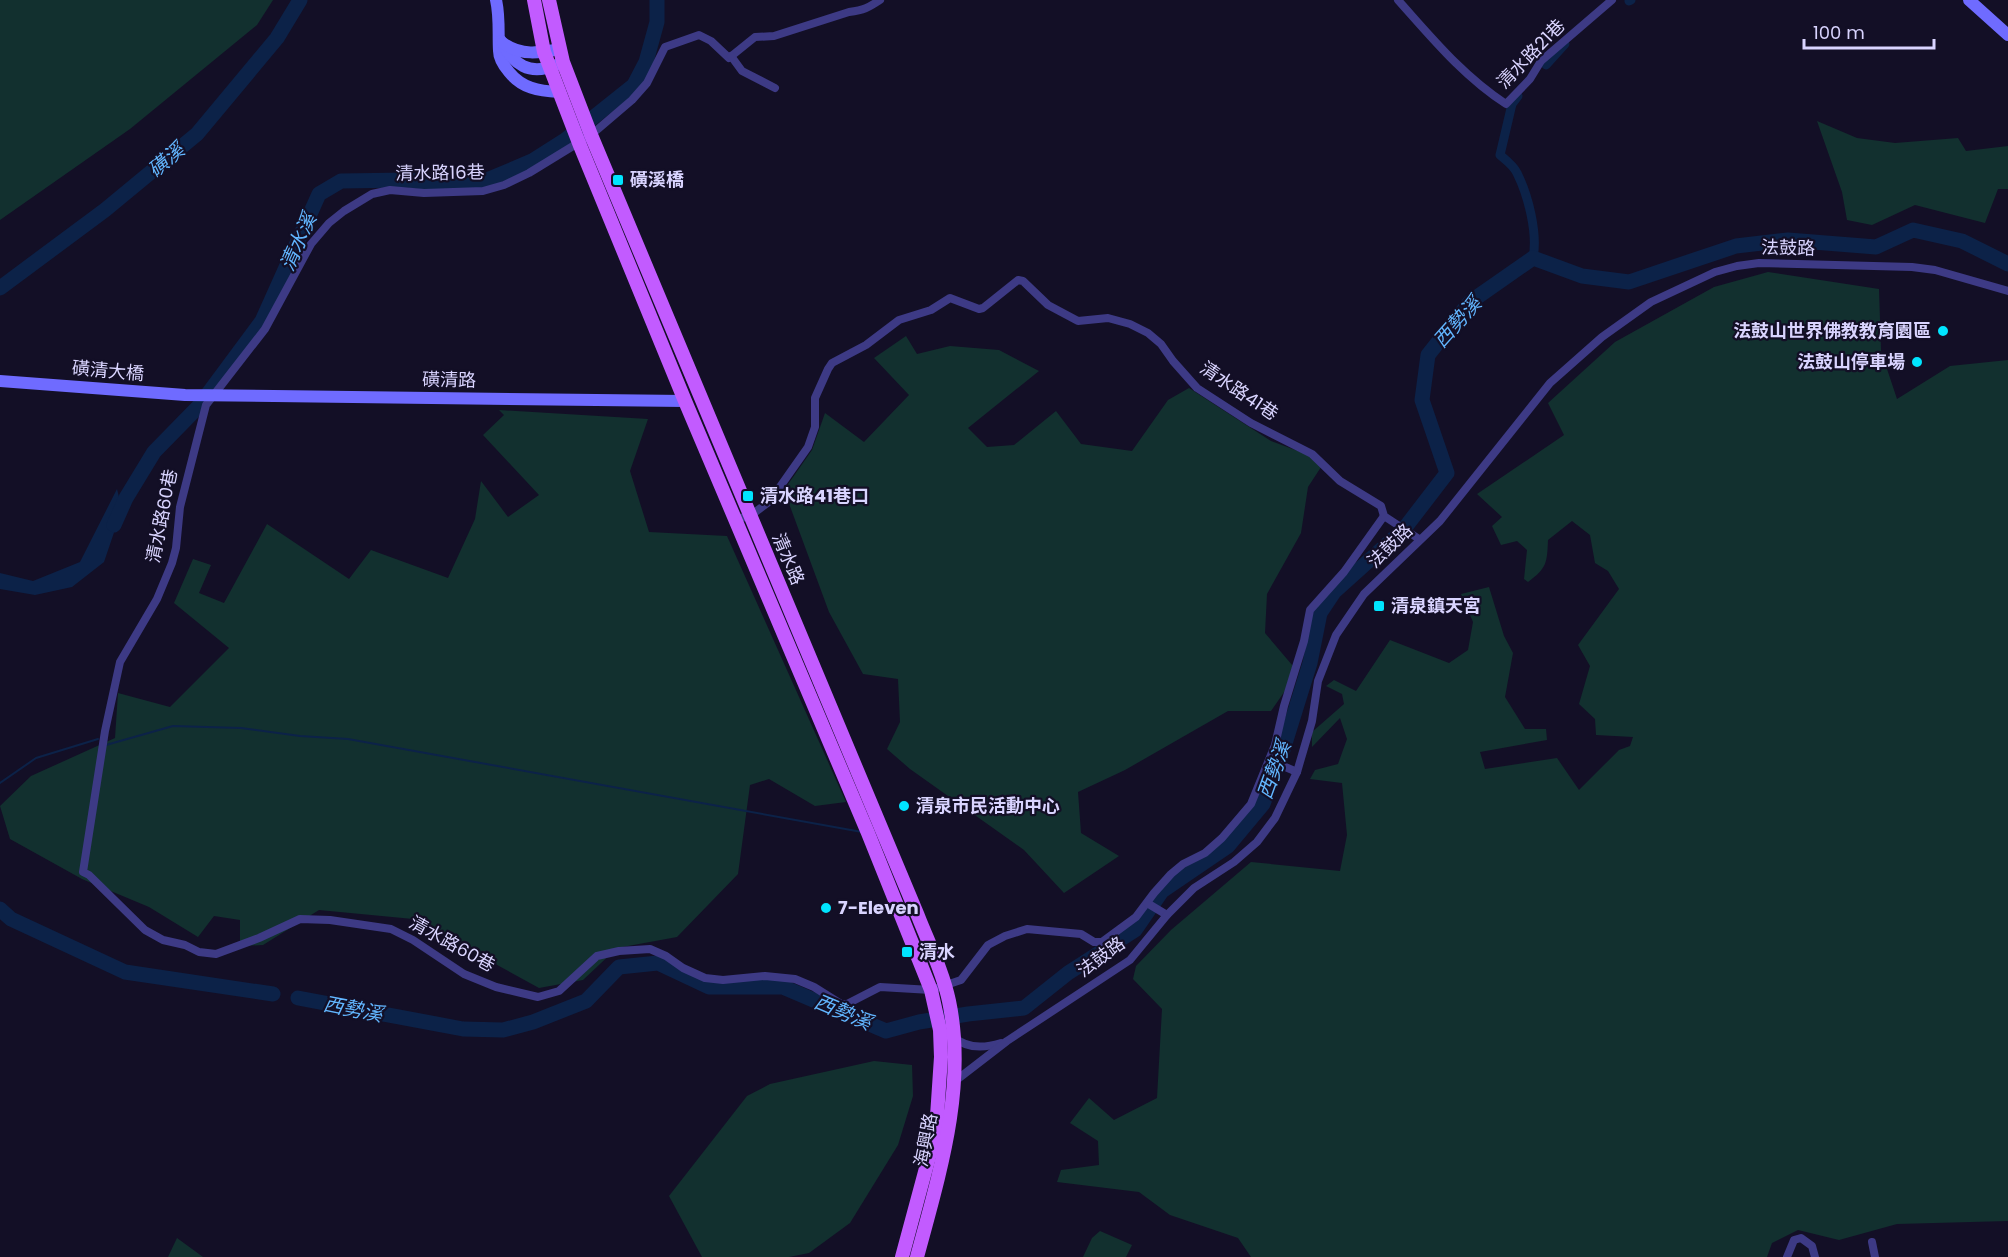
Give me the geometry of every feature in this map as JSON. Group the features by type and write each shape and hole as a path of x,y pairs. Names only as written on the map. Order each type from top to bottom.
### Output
{"main road":[{"path":"534,0 544,52 559,92"},
{"path":"549,0 562,56"},
{"name":"清水路","path":"562,56 591,133 918,916 945,986 949,1002 949,1032"},
{"name":"清水路","path":"559,92 685,401 868,833 931,990 934,1004 949,1032"},
{"name":"海興路","path":"917,1257 948,1133 955,1078 949,1032"},
{"name":"海興路","path":"902,1257 936,1131 949,1032"}],"street":[{"path":"577,140 591,133 632,100 647,83 665,47 699,35 711,41 726,57 731,56 755,37 774,36 862,10 872,7 880,0"},
{"name":"清水路21巷","path":"1398,0 1460,69 1478,85 1506,104 1530,79 1542,61 1612,0"},
{"path":"1969,0 2008,35"},
{"path":"499,4 499,53 503,64 524,86 559,92"},
{"path":"500,40 523,53 544,52 562,56"},
{"path":"500,40 508,55 516,63 533,70 550,68 562,56"},
{"path":"731,56 742,71 775,88"},
{"name":"清水路16巷","path":"213,395 265,329 311,244 329,223 344,211 372,194 390,190 424,193 483,191 504,185 529,173 577,140"},
{"name":"法鼓路","path":"941,1082 959,1078 1007,1041 1130,960 1167,915 1194,888 1234,862 1257,842 1275,818 1297,772 1312,722 1318,681 1336,636 1364,594 1440,520 1550,383 1602,337 1651,303 1715,272 1759,263 1912,267 1935,270 2008,291"},
{"name":"清水路41巷","path":"736,519 750,516 770,501 808,447 815,428 815,398 832,363 866,345 899,320 931,310 950,298 979,309 983,308 1018,280 1023,281 1048,305 1078,321 1108,318 1130,324 1149,333 1161,344 1197,388 1251,423 1312,454 1340,481 1381,506 1384,516 1419,539"},
{"name":"磺清大橋","path":"0,381 185,395 213,395"},
{"name":"磺清路","path":"213,395 685,401"},
{"name":"清水路60巷","path":"213,395 206,405 188,472 180,507 177,548 172,563 157,599 120,662 105,731 83,872 89,875 145,930 163,940 185,945 199,952 216,954 300,919 367,925 391,929 413,940 464,974 496,987 538,997 559,991 597,956 619,951 650,950 666,956 683,968 705,978 723,980 765,976 795,979 814,987 841,1004 847,1004 880,987 931,990 961,980 988,945 1005,936 1027,929 1081,934 1094,942 1102,942 1136,918 1147,903"},
{"path":"685,401 700,396"},
{"path":"1167,915 1147,903 1177,869 1205,854 1222,838 1251,804 1275,745 1284,706 1301,652 1310,610 1344,572 1384,516"},
{"path":"1269,760 1297,772"},
{"path":"949,1032 971,1046 989,1047 1007,1041"},
{"path":"1787,1257 1794,1240 1801,1238 1812,1246 1815,1257"},
{"path":"1872,1242 1875,1257"}],"green space":[{"path":"0,0 273,0 257,25 130,129 0,220"},
{"path":"1817,121 1857,138 1895,143 1958,138 1966,151 2008,146 2008,189 1998,189 1985,223 1915,205 1872,225 1847,220 1842,192"},
{"path":"1768,272 1879,289 1881,351 1897,399 1950,366 2008,360 2008,1221 1897,1224 1839,1240 1798,1230 1772,1243 1767,1257 1251,1257 1238,1238 1170,1215 1139,1192 1057,1182 1061,1170 1099,1165 1098,1141 1070,1123 1089,1098 1114,1120 1157,1098 1162,1009 1133,979 1136,966 1171,930 1251,862 1340,871 1347,835 1342,783 1310,779 1315,770 1338,764 1347,739 1340,718 1312,747 1312,732 1344,704 1342,694 1326,686 1334,680 1356,691 1390,640 1449,663 1468,650 1473,622 1461,594 1489,587 1504,636 1513,653 1505,697 1525,729 1546,729 1547,740 1480,752 1485,769 1557,758 1579,790 1619,750 1630,746 1633,737 1596,735 1595,719 1579,704 1590,666 1578,645 1619,589 1608,571 1595,563 1590,535 1572,521 1548,540 1545,564 1539,573 1528,582 1524,579 1527,550 1517,541 1501,545 1492,526 1502,517 1477,494 1564,435 1548,403 1615,342 1714,287"},
{"path":"906,336 917,354 950,346 999,350 1039,371 968,428 987,447 1014,445 1056,411 1081,444 1132,451 1168,400 1189,388 1271,441 1325,461 1308,487 1301,533 1267,594 1265,633 1298,672 1271,711 1228,711 1125,770 1078,792 1081,833 1119,856 1064,893 1024,850 910,769 887,749 900,722 898,679 863,674 829,612 784,490 812,450 825,413 864,442 909,395 874,358"},
{"path":"499,410 648,419 630,471 649,532 727,536 846,802 815,806 769,779 750,785 738,874 677,937 617,948 583,980 539,988 413,919 319,910 263,945 240,946 240,920 214,916 198,937 149,907 82,879 10,839 0,806 31,776 115,738 118,693 170,707 229,648 174,603 193,559 211,565 199,593 224,603 267,524 349,579 371,550 448,578 475,519 481,481 508,517 539,495 483,435 504,415"},
{"path":"874,1061 912,1065 913,1096 898,1145 850,1223 809,1253 789,1257 702,1257 669,1196 747,1096 770,1084"},
{"path":"1100,1231 1132,1245 1126,1257 1083,1257 1092,1238"},
{"path":"177,1238 203,1257 168,1257"}],"water":[{"path":"117,489 122,509 104,562 72,587 35,595 0,589 0,573 33,581 80,562"}],"waterway":[{"name":"磺溪","path":"0,288 105,210 197,134 277,38 300,0"},
{"name":"清水溪","path":"114,525 126,498 154,452 199,406 262,321 319,194 341,181 407,180 448,185 487,180 532,161 565,140 634,85 646,62 657,22 657,0"},
{"path":"1546,65 1565,44"},
{"path":"1518,96 1512,104 1500,155 1516,170 1525,192 1533,226 1533,258"},
{"name":"西勢溪","path":"298,998 463,1029 503,1030 533,1022 586,1001 619,967 658,963 709,987 783,987 886,1031 919,1022 1024,1008 1068,973 1135,930 1162,891 1228,846 1263,804 1282,753 1310,663 1320,613 1334,592 1404,529 1447,473 1422,400 1428,355 1470,302 1533,258 1582,276 1629,282 1736,246 1788,240 1876,247 1913,230 1962,241 2008,264"},
{"path":"106,745 173,726 241,728 300,736 348,739 862,832"},
{"path":"0,783 36,758 98,739"},
{"name":"西勢溪","path":"0,909 11,919 125,972 273,994"}],"place":[{"name":"磺溪橋","path":"618,180"},
{"name":"法鼓山世界佛教教育園區","path":"1943,331"},
{"name":"法鼓山停車場","path":"1917,362"},
{"name":"清水路41巷口","path":"748,496"},
{"name":"清泉鎮天宮","path":"1379,606"},
{"name":"清泉市民活動中心","path":"904,806"},
{"name":"7-Eleven","path":"826,908"},
{"name":"清水","path":"907,952"}]}
